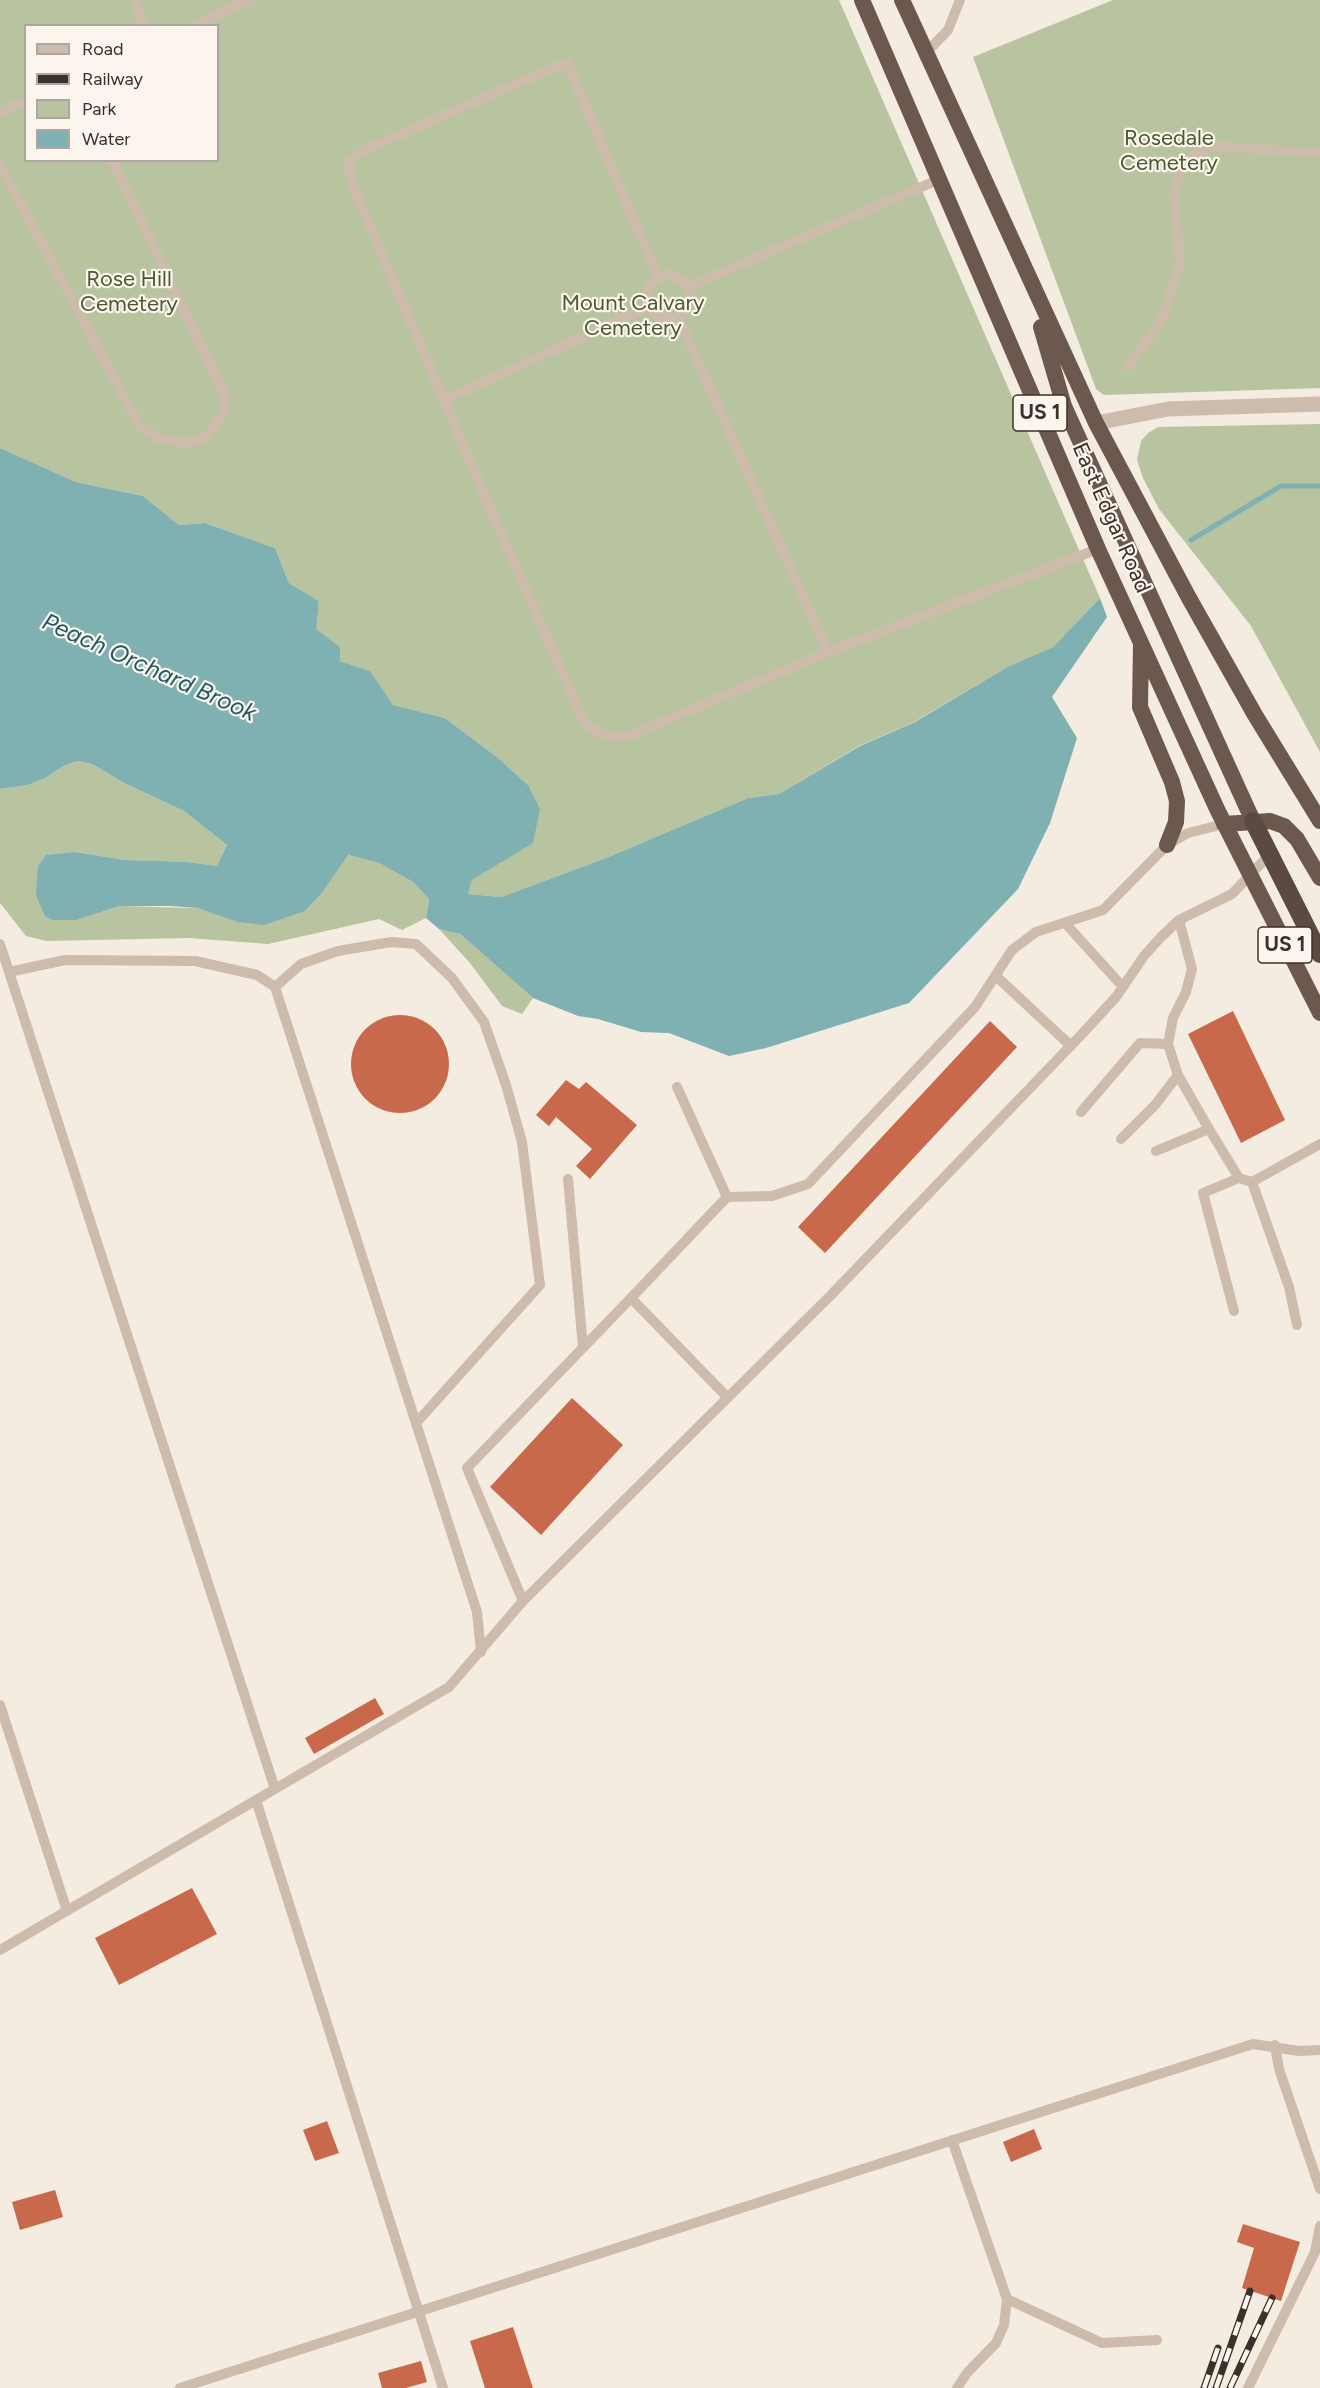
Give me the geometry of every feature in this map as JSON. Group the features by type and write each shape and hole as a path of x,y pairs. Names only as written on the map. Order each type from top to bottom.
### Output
{"highway":[{"name":"East Edgar Road","path":"862,0 1098,549 1142,640 1224,824 1320,1013"},
{"name":"East Edgar Road","path":"902,0 1023,269 1096,423 1189,598 1255,715 1320,821"},
{"path":"1023,269 1064,406 1253,821 1320,954"},
{"path":"1142,640 1140,707 1172,782 1177,801 1176,822 1167,845"},
{"path":"1224,824 1253,821 1278,823 1290,831 1320,878"}],"street":[{"path":"1096,423 1168,409 1320,404"}],"lane":[{"path":"136,0 142,24"},
{"path":"198,24 247,0"},
{"path":"926,53 948,30 960,0"},
{"path":"658,277 567,62 364,150 348,163 352,184 584,722 596,732 613,737 629,736 828,652 1098,549"},
{"path":"0,112 24,103"},
{"path":"1128,367 1163,318 1180,263 1174,194 1183,164 1194,155 1213,146 1320,153"},
{"path":"0,165 139,425 158,438 189,444 209,434 222,416 226,397 113,162"},
{"path":"688,287 940,178"},
{"path":"675,276 688,287 689,304 678,317 661,318 648,307 647,290 658,277 675,276"},
{"path":"444,400 648,307"},
{"path":"678,317 828,652"},
{"path":"523,1601 467,1468 727,1197 772,1197 808,1184 975,1007 1012,950 1036,932 1103,910 1167,845 1188,833 1224,824"},
{"path":"0,1950 450,1687 523,1601 727,1396 831,1296 1071,1046 1123,987 1144,956 1179,920 1225,898 1270,854"},
{"path":"1179,920 1192,969 1186,992 1173,1018 1168,1044 1178,1075 1239,1178"},
{"path":"1065,922 1123,987"},
{"path":"275,987 301,964 338,951 390,942 416,944 452,978 484,1023 506,1085 522,1142 540,1285 417,1422"},
{"path":"0,944 275,1789"},
{"path":"9,972 65,960 195,961 250,973 275,987 477,1612 481,1652"},
{"path":"996,976 1071,1046"},
{"path":"1081,1112 1140,1043 1168,1044"},
{"path":"1121,1139 1155,1105 1178,1075"},
{"path":"677,1087 727,1197"},
{"path":"1156,1151 1209,1129"},
{"path":"1234,1311 1203,1193 1239,1178 1252,1182 1320,1144"},
{"path":"568,1179 583,1347"},
{"path":"1252,1182 1289,1287 1297,1325"},
{"path":"631,1298 727,1396"},
{"path":"0,1705 68,1911"},
{"path":"256,1800 443,2388"},
{"path":"180,2388 1253,2044 1275,2045 1299,2051 1320,2050"},
{"path":"1275,2045 1279,2069 1320,2189"},
{"path":"952,2140 1006,2299 1004,2325 996,2343 967,2373 957,2388"},
{"path":"1248,2388 1315,2252 1320,2226"},
{"path":"1006,2299 1102,2343 1157,2340"}],"green space":[{"name":"Mount Calvary Cemetery","path":"0,0 839,0 1100,598 1053,647 1009,666 914,722 859,746 779,794 748,798 606,858 501,897 467,894 472,880 533,842 528,785 497,757 445,718 392,705 370,671 340,661 340,647 315,629 319,601 289,583 275,548 205,523 179,525 143,496 76,482 0,448"},
{"name":"Rosedale Cemetery","path":"1113,0 1320,0 1320,388 1104,395 1096,389 973,57"},
{"path":"1320,424 1320,752 1251,626 1159,509 1143,478 1137,460 1141,441 1158,427"},
{"path":"78,761 92,764 124,783 184,811 227,845 217,866 188,862 125,860 76,852 77,920 120,906 305,911 322,893 347,855 379,863 413,882 429,899 426,918 402,930 379,919 268,944 189,938 46,941 26,936 0,903 0,789 28,785 45,778 65,765"},
{"path":"439,929 460,934 533,998 522,1014 502,1006 470,963"}],"water":[{"name":"Peach Orchard Brook","path":"0,448 76,482 143,496 179,525 205,523 275,548 289,583 319,601 316,629 340,647 340,661 370,671 393,705 445,718 497,757 528,785 540,809 533,843 472,880 468,894 501,897 606,858 748,798 779,794 860,746 915,722 1009,666 1053,647 1100,598 1107,617 1052,697 1077,738 1050,823 1018,889 909,1003 766,1048 729,1056 669,1033 641,1032 598,1019 578,1016 533,998 460,934 439,929 426,918 429,899 413,882 379,863 348,855 322,893 305,911 264,925 238,922 198,908 171,906 120,906 77,920 53,920 45,916 36,895 38,866 46,855 76,852 125,860 188,862 217,866 227,845 184,811 124,783 92,764 78,761 65,765 45,778 28,785 0,789"}],"building":[{"path":"1233,1011 1285,1120 1241,1143 1188,1034"},
{"path":"400,1015 419,1019 435,1029 445,1045 449,1064 445,1083 435,1099 419,1109 400,1113 381,1109 365,1099 355,1083 351,1064 355,1045 365,1029 381,1019"},
{"path":"990,1021 1017,1047 825,1253 798,1227"},
{"path":"566,1080 579,1089 586,1082 637,1125 590,1179 576,1166 592,1149 556,1117 549,1126 536,1115"},
{"path":"572,1398 623,1445 541,1535 490,1487"},
{"path":"375,1698 384,1714 314,1754 305,1738"},
{"path":"192,1888 217,1934 119,1985 95,1938"},
{"path":"327,2121 339,2153 315,2161 303,2130"},
{"path":"1034,2129 1042,2149 1011,2162 1003,2142"},
{"path":"55,2190 63,2217 20,2230 12,2202"},
{"path":"1243,2224 1300,2242 1281,2301 1242,2288 1254,2248 1237,2242"},
{"path":"513,2327 533,2388 485,2388 470,2341"},
{"path":"421,2361 427,2382 406,2388 382,2388 378,2373"}],"waterway":[{"path":"1191,540 1281,486 1320,486"}],"railway":[{"path":"1216,2388 1250,2291"},
{"path":"1230,2388 1272,2298"},
{"path":"1204,2388 1218,2348"}],"park label":[{"name":"Rose Hill Cemetery","path":"129,292"}]}
